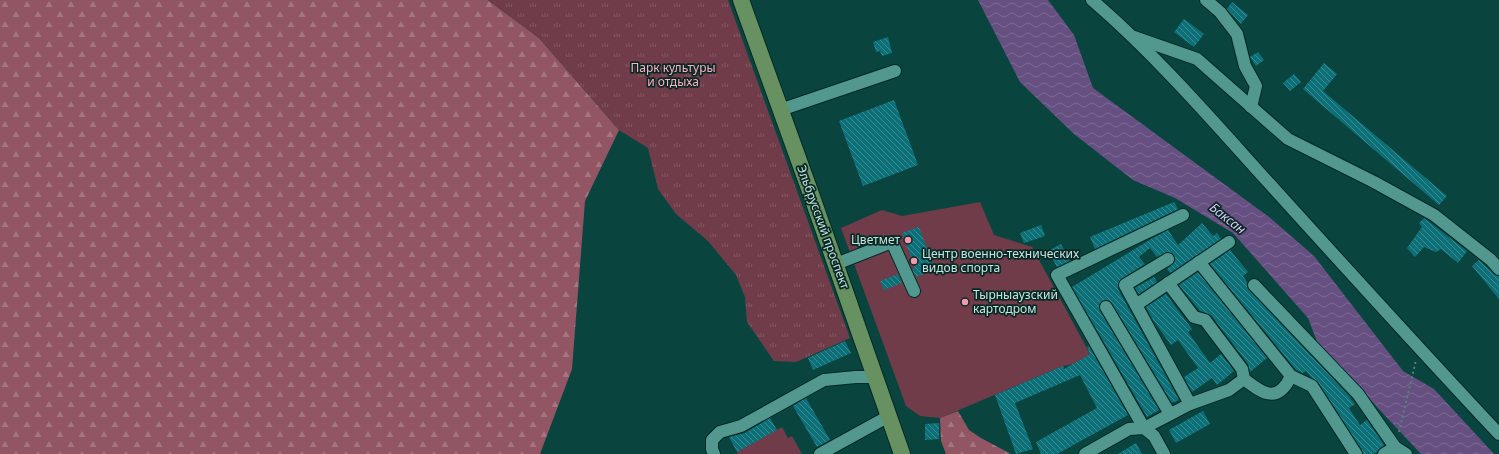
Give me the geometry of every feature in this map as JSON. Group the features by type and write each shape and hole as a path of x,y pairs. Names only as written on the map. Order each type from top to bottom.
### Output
{"main road":[{"name":"Эльбрусский проспект","path":"741,0 836,264 902,454"}],"street":[{"path":"1092,0 1131,36 1192,98 1419,349 1499,434"},
{"path":"1206,0 1220,12 1237,34 1245,66 1256,86 1251,107"},
{"path":"1131,36 1197,59 1288,139 1374,182 1434,215 1491,260 1499,269"},
{"path":"780,110 895,71"},
{"path":"1164,454 1154,436 1144,428 1057,275 1183,215"},
{"path":"836,264 892,242 914,291"},
{"path":"1136,305 1229,242"},
{"path":"1168,258 1125,285 1190,404"},
{"path":"1200,262 1291,376 1312,386 1356,454"},
{"path":"1168,283 1194,317 1205,320 1242,369 1244,379 1266,394 1277,394 1286,386 1291,376"},
{"path":"1254,285 1358,394 1395,447 1406,454"},
{"path":"1106,307 1170,414"},
{"path":"714,454 712,449 712,440 720,432 741,426 824,380 876,377"},
{"path":"1085,454 1129,429 1144,428 1190,404 1229,390 1244,379"},
{"path":"820,454 889,416"},
{"path":"1384,454 1395,447"}],"path":[{"path":"1395,447 1419,349"}],"green space":[{"path":"0,0 488,0 539,38 619,130 585,201 572,369 540,454 0,454"},
{"name":"Парк культуры и отдыха","path":"488,0 728,0 850,338 796,362 774,361 747,322 745,297 736,275 708,241 676,214 658,189 648,148 619,130 539,38"},
{"name":"Тырныаузский картодром","path":"980,202 994,235 1032,247 1090,354 1073,364 1063,366 940,418 920,416 906,406 841,228 882,210 902,216"},
{"path":"958,411 969,430 1011,454 946,454 941,441 940,418"},
{"path":"782,427 788,438 792,436 802,454 738,454 737,452"}],"water":[{"name":"Баксан","path":"978,0 1048,0 1074,35 1093,88 1269,217 1314,256 1403,371 1434,389 1494,454 1421,454 1318,344 1308,318 1233,233 1175,198 1133,180 1074,134 1020,82"}],"building":[{"path":"1232,2 1248,15 1241,24 1227,9"},
{"path":"1184,19 1204,34 1194,47 1174,32"},
{"path":"888,37 892,53 882,56 880,51 876,52 873,42"},
{"path":"1258,52 1264,60 1256,66 1250,57"},
{"path":"1324,63 1337,74 1323,91 1447,196 1439,205 1303,89"},
{"path":"1294,74 1301,82 1290,91 1283,83"},
{"path":"894,100 918,165 863,186 839,121"},
{"path":"1174,202 1178,209 1095,249 1090,237"},
{"path":"1424,218 1467,251 1458,263 1441,249 1436,252 1424,247 1415,257 1407,248 1422,227 1419,223"},
{"path":"1202,223 1213,236 1217,233 1221,239 1170,273 1167,269 1174,263 1174,255 1167,252 1157,257 1150,248 1139,257 1145,264 1121,279 1118,285 1118,289 1179,400 1172,403 1112,303 1106,300 1099,304 1100,311 1159,410 1147,417 1072,287 1168,230 1178,245"},
{"path":"1041,225 1045,236 1024,243 1020,233"},
{"path":"919,227 935,270 916,277 912,269 915,268 902,233"},
{"path":"1061,244 1070,261 1057,267 1048,251"},
{"path":"1230,250 1248,272 1243,276 1247,282 1249,290 1351,398 1355,404 1349,408 1360,425 1367,420 1384,445 1377,452 1373,454 1363,454 1362,450 1318,382 1306,371 1303,373 1296,370 1210,264"},
{"path":"1479,260 1494,274 1499,276 1499,299 1472,266"},
{"path":"1198,272 1267,358 1250,372 1248,364 1211,315 1200,311 1179,285"},
{"path":"898,274 902,283 884,290 880,281"},
{"path":"1154,277 1157,282 1139,294 1135,288"},
{"path":"1166,294 1192,329 1188,332 1210,363 1221,354 1234,371 1217,385 1212,378 1192,392 1184,377 1198,368 1178,340 1171,345 1153,320 1146,307"},
{"path":"845,341 851,353 813,370 808,358"},
{"path":"1089,346 1128,415 1057,454 1041,454 1036,442 1097,408 1080,375 1015,403 1033,449 1016,454 995,395 1063,366 1064,369 1090,354 1087,347"},
{"path":"806,398 830,440 817,447 793,406"},
{"path":"1203,411 1210,424 1176,443 1169,430"},
{"path":"770,418 777,430 737,452 729,437 745,433"},
{"path":"939,423 939,439 925,440 925,424"},
{"path":"1136,443 1142,454 1118,454"}],"place":[{"name":"Цветмет","path":"908,240"},
{"name":"Центр военно-технических видов спорта","path":"914,261"},
{"name":"Тырныаузский картодром","path":"965,302"}]}
